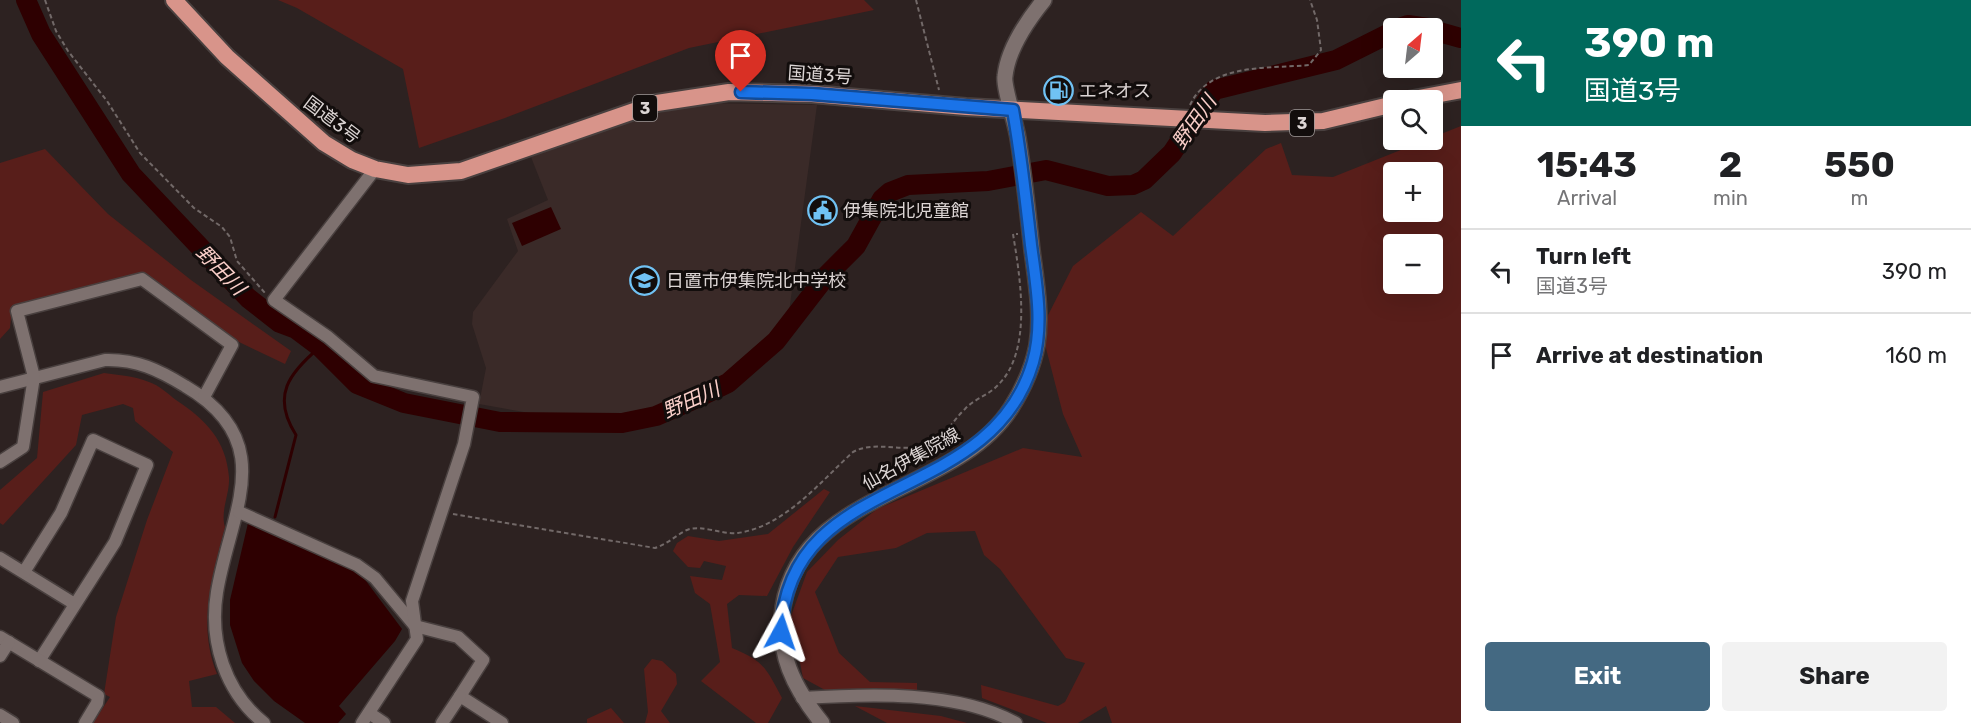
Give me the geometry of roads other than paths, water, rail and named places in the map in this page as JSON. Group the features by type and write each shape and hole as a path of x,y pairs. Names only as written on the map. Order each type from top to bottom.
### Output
{"highway":[{"name":"国道3号","path":"174,0 227,57 324,142 352,160 408,175 461,171 657,103 703,94 783,92 1013,110 1209,121 1306,122 1383,106"},
{"path":"1443,93 1461,90"}],"main road":[{"name":"仙名伊集院線","path":"822,723 802,698 788,667 781,632 784,602 792,577 804,555 830,529 851,514 967,452 984,439 1011,408 1028,376 1037,344 1038,302 1022,163 1013,110 1004,78 1026,23 1044,0"}],"street":[{"path":"375,168 274,300 328,337 374,376 473,397 467,430 412,602 417,639 366,718 384,723"},
{"path":"0,462 23,447 34,377 17,311 142,279 232,345 204,397"},
{"path":"0,387 105,360 135,362 166,375 204,397 231,428 242,464 239,513 217,591 216,639 221,662 232,686 245,704 264,723"},
{"path":"24,572 61,513 93,440 147,465 115,542 39,661"},
{"path":"239,513 357,565 375,578 415,626 458,637 483,660 442,723"},
{"path":"0,558 74,603"},
{"path":"0,656 4,640 98,696 97,704 85,723"},
{"path":"460,696 502,723"},
{"path":"802,698 908,697 962,705 1004,716 1016,723"},
{"path":"0,715 13,723"}],"waterway":[{"name":"野田川","path":"26,0 41,34 131,174 248,298 280,323 296,329 320,347 357,384 404,403 500,422 622,423 656,416 728,383 776,341 827,275 856,246 882,199 890,192 908,185 988,181 1046,170 1108,186 1133,185 1144,180 1172,153 1214,90 1336,60 1383,36"},
{"name":"野田川","path":"1443,33 1461,38"},
{"path":"275,517 296,435 289,421 284,397 292,376 320,347"}],"place":[{"name":"エネオス","path":"1058,91"},
{"name":"伊集院北児童館","path":"822,211"},
{"name":"日置市伊集院北中学校","path":"645,281"}]}
